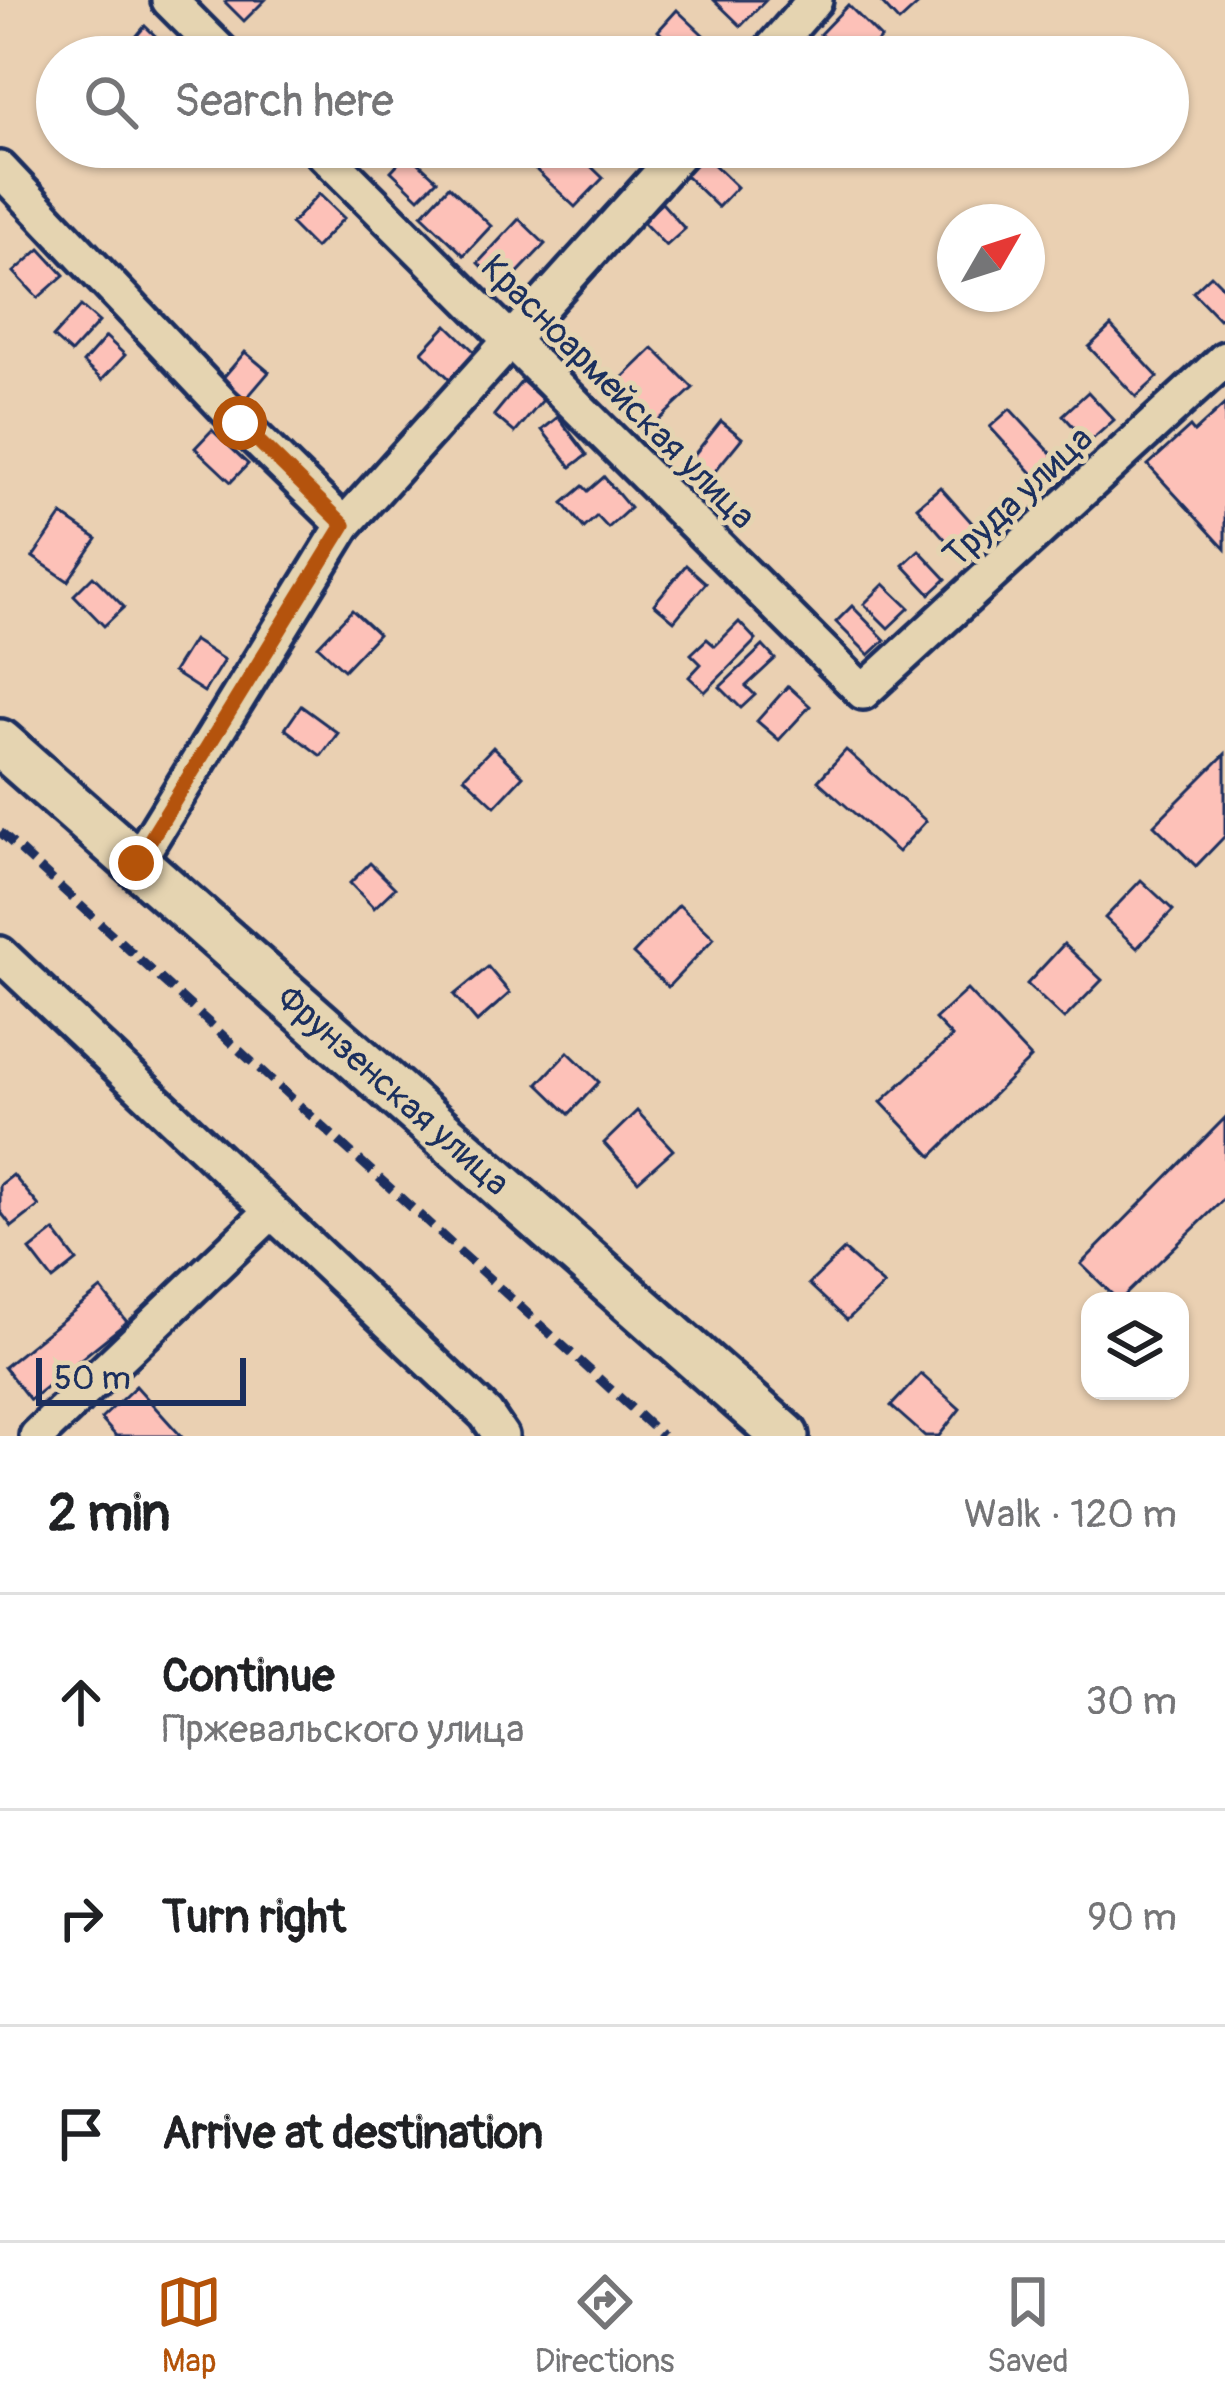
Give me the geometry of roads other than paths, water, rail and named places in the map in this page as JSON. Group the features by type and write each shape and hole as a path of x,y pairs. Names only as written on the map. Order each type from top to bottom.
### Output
{"street":[{"path":"169,0 205,36"},
{"path":"783,36 815,0"},
{"name":"Красноармейская улица","path":"338,168 863,692"},
{"path":"136,863 344,525 666,168"},
{"path":"0,169 240,423 344,525"},
{"name":"Труда улица","path":"863,692 1225,359"},
{"name":"Фрунзенская улица","path":"0,743 785,1436"},
{"path":"0,954 486,1414 501,1436"},
{"path":"37,1436 271,1212"}],"railway":[{"path":"0,832 662,1436"}]}
